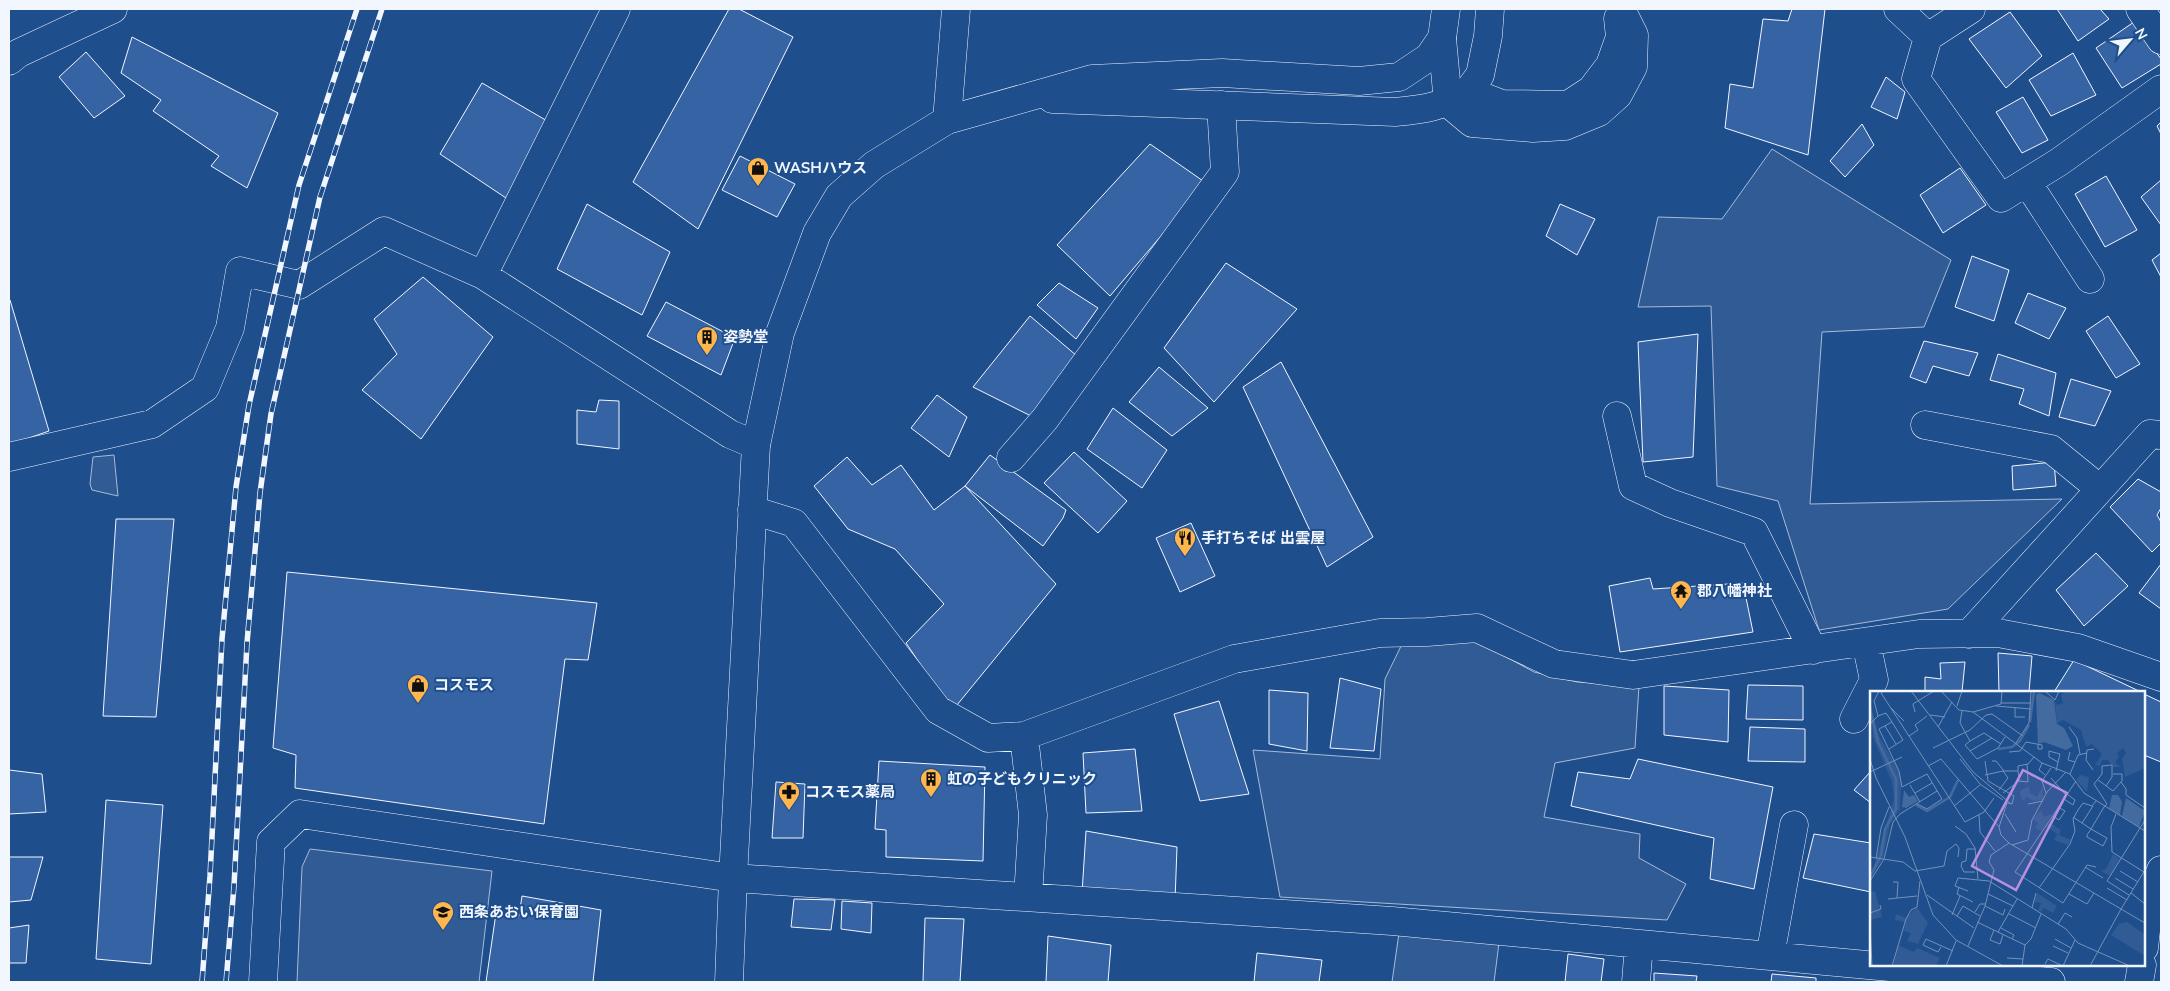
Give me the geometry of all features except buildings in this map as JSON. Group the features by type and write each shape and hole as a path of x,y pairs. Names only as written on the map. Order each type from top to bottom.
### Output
{"street":[{"path":"483,275 616,9"},
{"path":"947,120 956,9"},
{"path":"1446,9 1442,38 1458,97 1472,123 1525,128 1565,126 1599,112 1618,95 1633,68 1634,35 1621,9"},
{"path":"1028,98 1395,112 1421,110 1458,97 1480,75 1488,36 1490,9"},
{"path":"1458,97 1502,104 1568,105 1591,90 1610,66 1620,37 1617,9"},
{"path":"1898,9 1928,37"},
{"path":"1971,9 1928,37 1916,79 2001,198 2060,162 2161,89"},
{"path":"2140,9 2161,40"},
{"path":"9,61 19,53 101,11"},
{"path":"729,982 756,445 780,333 817,233 839,196 874,165 947,120 1092,79 1222,73 1359,81 1399,77 1429,57 1442,38"},
{"path":"1010,458 1045,420 1225,172 1221,105"},
{"path":"2027,182 2090,279"},
{"path":"9,457 152,424 205,388 230,328 240,271 299,285 384,231 483,275 730,434 756,445"},
{"path":"1617,416 1633,486 1670,503 1754,532 1813,650"},
{"path":"1925,425 2051,448 2100,489"},
{"path":"1969,634 2150,434 2161,435"},
{"path":"752,510 794,523 938,710 988,738 1024,736 1234,659 1380,634 1476,628 1554,664 1632,675 1919,634 1998,633 2078,648 2161,677"},
{"path":"1854,719 1874,680 1866,642"},
{"path":"1024,736 1033,815 1028,897"},
{"path":"263,982 271,842 300,814 733,878 1392,921 1770,956 1844,973 2046,982"},
{"path":"1770,956 1794,825"},
{"path":"2145,934 2150,896 2161,870"},
{"path":"1636,982 1639,944"},
{"path":"2139,982 2142,966"}],"shaded area":[{"path":"1772,149 1951,260 1924,327 1822,332 1810,504 2062,499 1948,609 1819,630 1778,501 1717,486 1711,306 1638,307 1658,217 1722,219"},
{"path":"114,455 118,496 92,490 90,484 93,457"},
{"path":"1475,640 1534,672 1577,682 1639,686 1635,748 1555,763 1544,817 1640,834 1639,858 1686,884 1667,920 1280,897 1253,750 1380,759 1385,679 1403,642"},
{"path":"310,849 492,871 479,982 297,982 302,867"},
{"path":"1399,933 1499,943 1494,982 1392,982"}],"railway":[{"path":"202,982 210,876 222,639 236,487 249,405 299,185 357,9"},
{"path":"226,982 234,886 247,643 260,493 271,414 320,197 382,9"}],"place":[{"name":"WASHハウス","path":"758,187"},
{"name":"姿勢堂","path":"707,356"},
{"name":"手打ちそば 出雲屋","path":"1185,557"},
{"name":"郡八幡神社","path":"1681,610"},
{"name":"コスモス","path":"418,704"},
{"name":"虹の子どもクリニック","path":"931,798"},
{"name":"コスモス薬局","path":"789,811"},
{"name":"西条あおい保育園","path":"443,931"}]}
